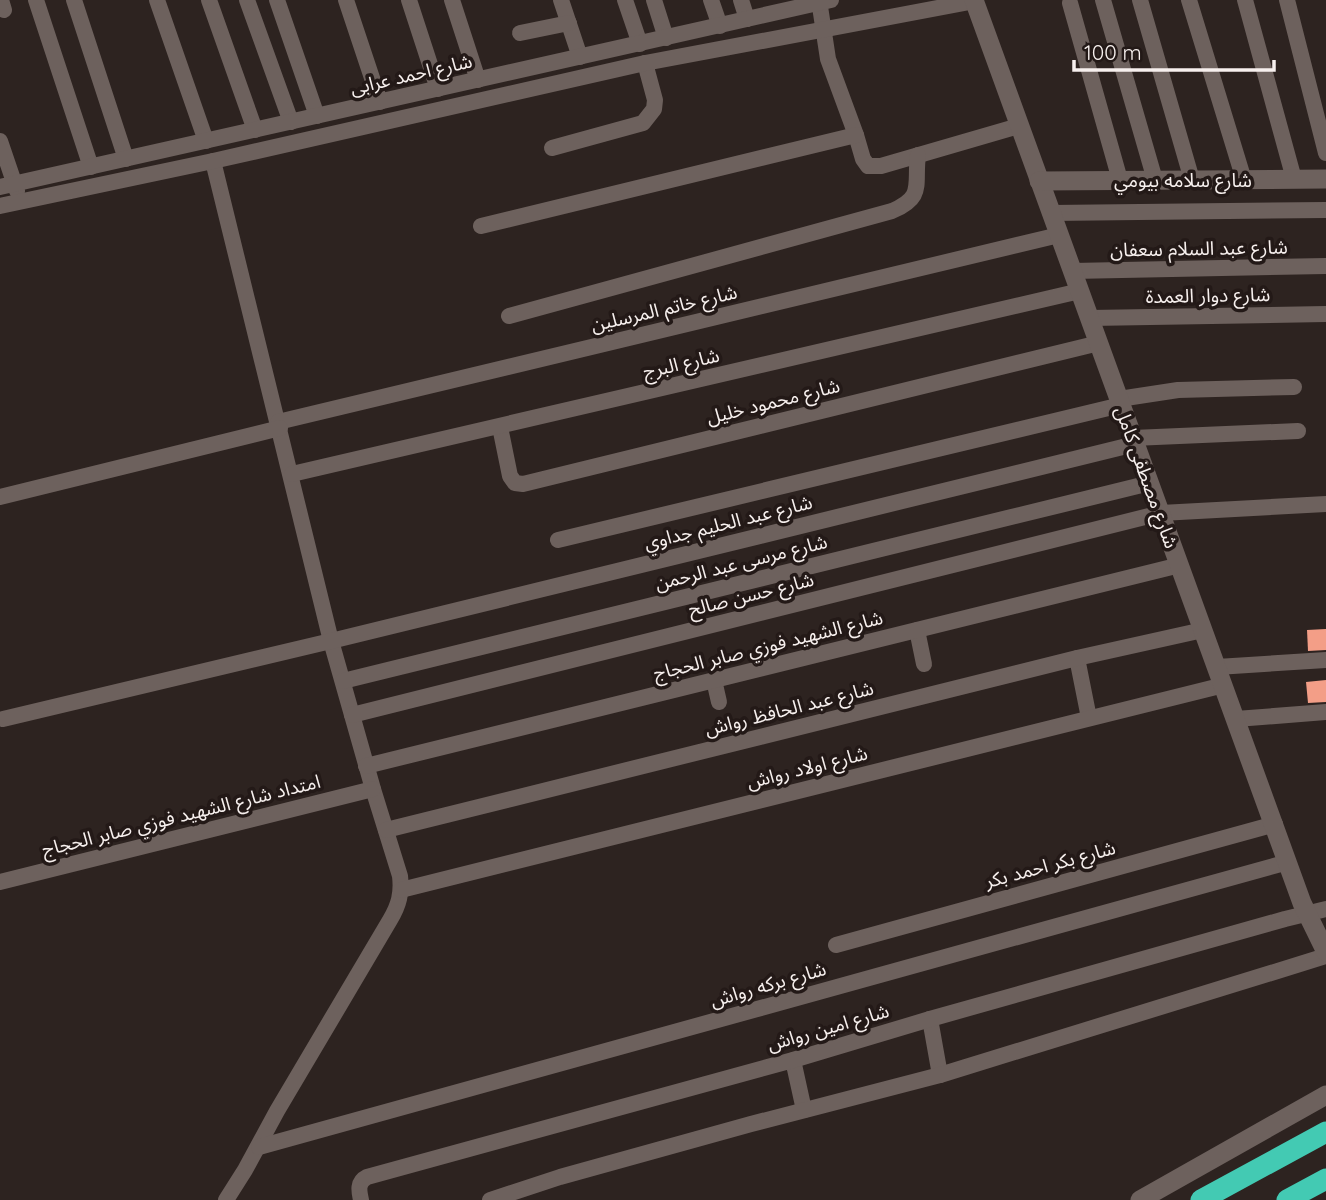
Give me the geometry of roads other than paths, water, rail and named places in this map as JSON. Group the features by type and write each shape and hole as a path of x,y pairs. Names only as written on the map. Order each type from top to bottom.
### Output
{"highway":[{"path":"1201,1200 1326,1132"},
{"path":"1287,1200 1326,1179"}],"street":[{"path":"37,0 91,167"},
{"path":"74,0 126,159"},
{"path":"157,0 206,141"},
{"path":"209,0 254,130"},
{"path":"247,0 291,122"},
{"path":"276,0 317,116"},
{"path":"346,0 380,102"},
{"path":"409,0 438,89"},
{"path":"452,0 478,80"},
{"path":"561,0 580,57"},
{"path":"625,0 640,44"},
{"path":"654,0 666,37"},
{"path":"711,0 720,26"},
{"path":"741,0 747,19"},
{"path":"1103,0 1155,180"},
{"path":"1140,0 1192,180"},
{"path":"1189,0 1244,180"},
{"path":"1245,0 1294,179"},
{"path":"1287,0 1326,153"},
{"path":"823,1 822,30 828,59 863,159 868,166 881,166 1019,126"},
{"name":"شارع احمد عرابى","path":"7,186 720,26 747,19 777,6 823,1"},
{"path":"0,206 213,161 645,63 975,1"},
{"name":"شارع مصطفى كامل","path":"975,1 1306,913 1326,954"},
{"path":"1070,3 1120,180"},
{"path":"520,33 569,23"},
{"path":"552,148 643,123 654,109 655,100 645,63"},
{"path":"481,226 856,135"},
{"path":"0,141 7,186 20,202"},
{"path":"509,316 892,211 911,201 915,193 918,155"},
{"path":"213,161 331,641 400,876 401,890 396,911 226,1200"},
{"name":"شارع سلامه بيومي","path":"1039,180 1326,179"},
{"path":"1051,213 1326,210"},
{"name":"شارع خاتم المرسلين","path":"0,497 279,425 1059,236"},
{"name":"شارع عبد السلام سعفان","path":"1072,271 1326,267"},
{"name":"شارع البرج","path":"292,474 1080,292"},
{"name":"شارع دوار العمدة","path":"1090,318 1326,314"},
{"name":"شارع محمود خليل","path":"500,426 510,476 515,482 523,484 1099,343"},
{"path":"558,540 1120,402 1178,390 1294,387"},
{"name":"شارع عبد الحليم جداوي","path":"3,719 331,641 1134,441 1298,431"},
{"name":"شارع مرسى عبد الرحمن","path":"343,681 1150,483"},
{"name":"شارع حسن صالح","path":"352,715 1161,513 1326,505"},
{"name":"شارع الشهيد فوزي صابر الحجاج","path":"366,766 1180,565"},
{"path":"918,629 924,664"},
{"name":"شارع عبد الحافظ رواش","path":"386,830 1077,658 1203,630"},
{"path":"1077,658 1089,718"},
{"name":"شارع اولاد رواش","path":"401,890 1089,718 1220,676 1326,660"},
{"path":"714,680 719,702"},
{"path":"1236,719 1326,712"},
{"name":"امتداد شارع الشهيد فوزي صابر الحجاج","path":"0,882 373,789"},
{"name":"شارع بكر احمد بكر","path":"836,945 1275,824"},
{"name":"شارع بركه رواش","path":"259,1147 1288,862"},
{"name":"شارع امين رواش","path":"361,1200 359,1186 367,1177 1326,909"},
{"path":"490,1200 560,1177 940,1076 1326,954"},
{"path":"930,1019 940,1076"},
{"path":"793,1059 804,1110"},
{"path":"1140,1200 1326,1095"}]}
